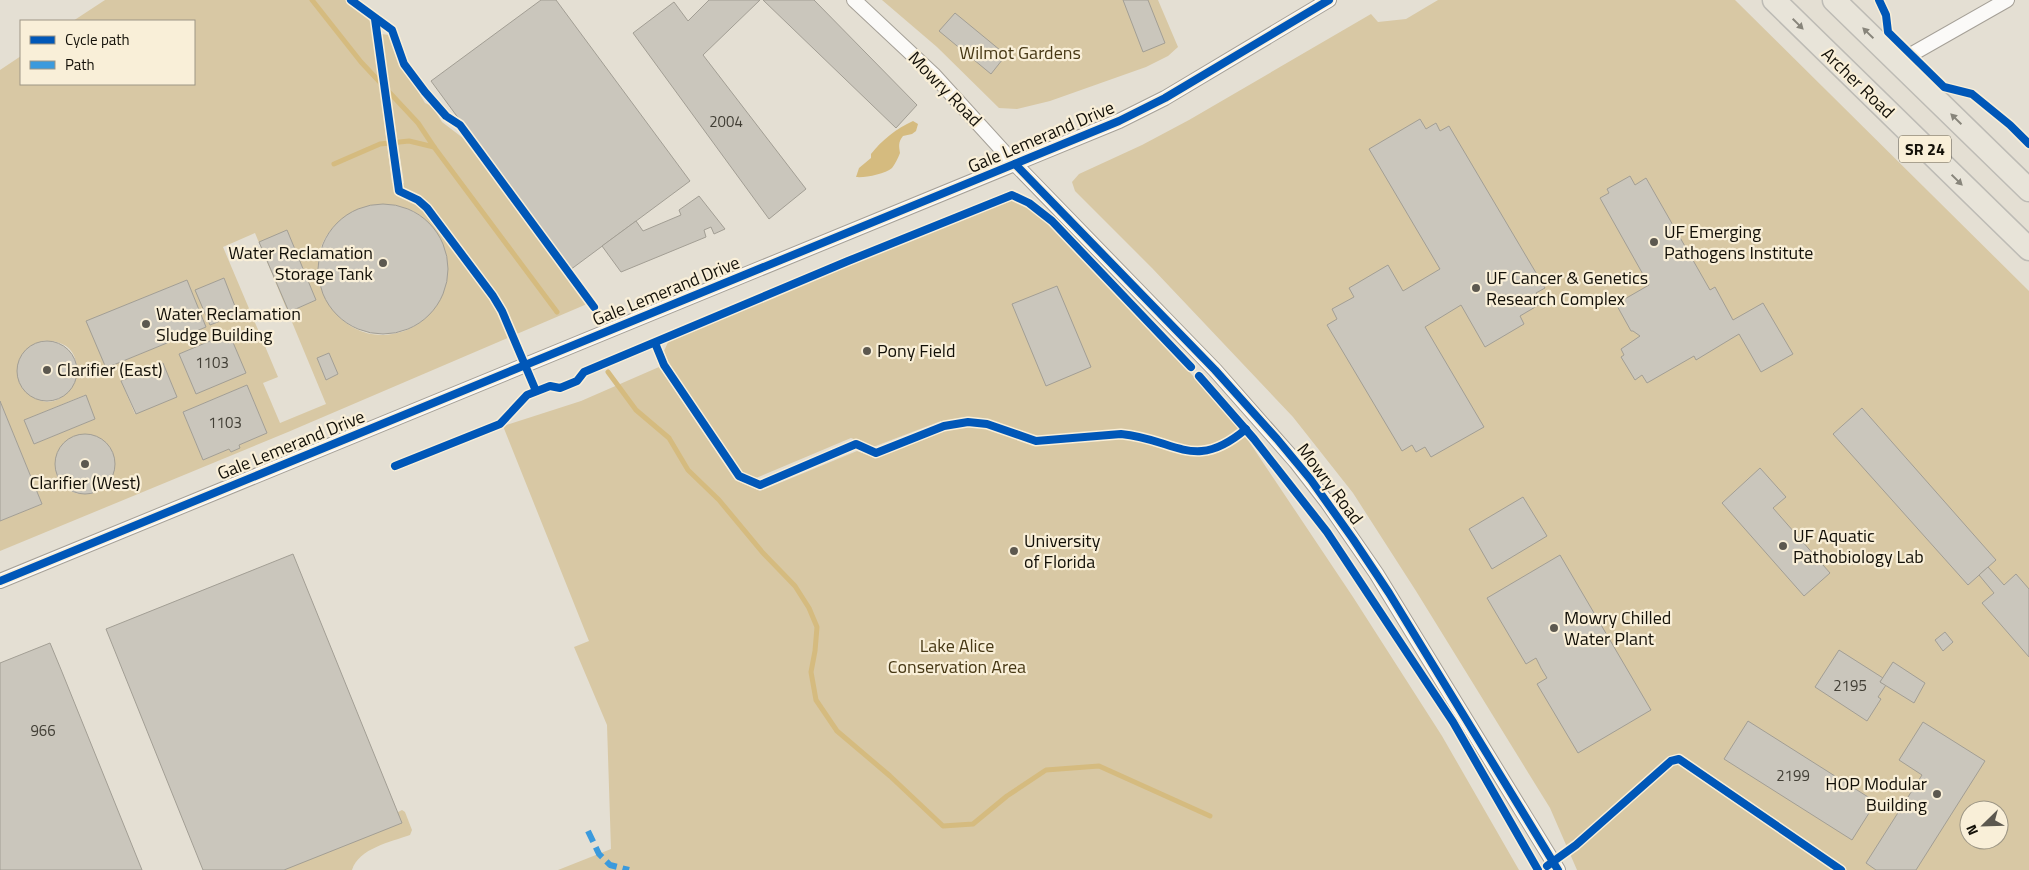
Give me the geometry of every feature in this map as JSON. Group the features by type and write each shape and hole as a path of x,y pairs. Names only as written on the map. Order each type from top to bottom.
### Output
{"main road":[{"name":"Archer Road","path":"1774,0 2029,249"},
{"name":"SR 24","path":"1834,0 2029,190"}],"street":[{"name":"Mowry Road","path":"854,0 933,74 1016,164 1215,370 1311,480 1390,593 1558,870"},
{"name":"Gale Lemerand Drive","path":"0,580 1119,121 1164,98 1329,0"},
{"path":"1898,62 2008,0"}],"green space":[{"path":"105,0 347,0 371,21 392,183 404,183 381,34 390,35 397,57 425,103 432,106 442,122 463,138 587,304 288,432 0,551 0,521 42,504 0,401 0,70 20,57 20,85 195,85 195,20 75,20","holes":["380,204 413,211 431,225 446,255 447,278 439,301 427,317 417,325 381,335 355,328 334,312 322,289 318,263 325,238 345,217","287,231 316,300 289,312 260,242","255,233 326,404 280,423 263,383 278,377 223,247","224,278 237,314 210,325 196,290","187,280 206,327 106,368 87,321","229,333 245,373 196,394 179,354","42,341 61,344 72,353 76,365 74,379 67,392 57,400 43,401 28,393 22,386 18,371 19,363 28,350","329,353 338,374 326,380 317,358","163,363 177,397 135,414 121,381","247,385 267,433 239,445 239,448 231,452 229,449 203,460 183,412","85,395 95,419 34,444 24,420","86,434 99,438 107,446 112,456 114,467 111,477 105,486 96,492 83,494 71,491 62,485 55,465 57,454 63,444 73,437"]},
{"name":"Wilmot Gardens","path":"882,0 1158,0 1178,47 1168,56 1146,67 1050,101 1017,109 999,108 937,47"},
{"path":"1438,0 1735,0 2029,291 2029,870 1577,870 1550,808 1353,493 1293,417 1152,268 1075,191 1072,182 1079,174 1142,145 1189,120 1371,14 1378,22 1406,19"},
{"name":"Lake Alice Conservation Area","path":"1011,199 1026,206 1053,226 1236,424 1353,597 1442,736 1519,870 558,870 611,849 607,725 574,647 589,641 503,426 581,401 659,367 735,480 760,491 857,451 876,458 945,431 941,421 873,447 851,438 756,478 741,472 669,364 664,351 669,340"},
{"path":"402,810 405,812 412,830 410,835 368,851 361,856 352,870 284,870"}],"shaded area":[{"path":"913,121 918,124 916,131 901,138 899,144 900,153 892,168 875,175 856,177 859,168 871,158 871,154 880,144 895,131"}],"building":[{"path":"541,0 556,0 690,181 570,270 431,81"},
{"path":"709,0 760,0 703,55 806,189 769,219 633,33 674,2 688,21"},
{"path":"763,0 814,0 917,105 896,128"},
{"path":"1123,0 1148,0 1165,43 1143,52"},
{"path":"955,13 1006,55 991,74 939,31"},
{"name":"UF Cancer & Genetics Research Complex","path":"1420,119 1426,129 1436,123 1440,131 1449,126 1545,288 1536,293 1542,303 1520,316 1524,324 1485,347 1461,305 1425,327 1484,427 1431,457 1425,447 1416,452 1412,445 1402,451 1327,325 1337,319 1332,309 1354,297 1349,288 1388,265 1403,291 1440,269 1369,149"},
{"name":"UF Emerging Pathogens Institute","path":"1630,176 1635,185 1646,178 1710,290 1715,287 1733,320 1763,303 1793,354 1761,372 1739,334 1696,360 1694,356 1647,383 1642,375 1635,380 1621,357 1624,355 1621,349 1640,336 1631,331 1616,304 1649,285 1600,198 1609,193 1607,189"},
{"path":"699,196 725,229 714,234 711,227 704,230 706,237 621,272 602,246 636,221 643,231 681,215 679,210"},
{"name":"Water Reclamation Storage Tank","path":"383,204 396,205 408,209 429,223 443,244 447,256 447,282 443,294 429,315 408,329 396,333 383,334 370,333 358,329 337,315 323,294 319,282 318,269 319,256 323,244 337,223 358,209 370,205"},
{"path":"287,230 316,300 289,312 259,242"},
{"path":"224,278 238,314 210,325 195,290"},
{"name":"Water Reclamation Sludge Building","path":"187,280 206,327 106,368 86,321"},
{"path":"1057,286 1091,367 1046,386 1012,304"},
{"path":"229,333 246,373 196,394 179,354"},
{"name":"Clarifier (East)","path":"47,341 64,346 72,354 77,371 72,388 64,396 47,401 30,396 22,388 17,371 22,354 30,346"},
{"path":"329,353 338,374 326,380 317,358"},
{"path":"163,363 177,397 136,414 121,381"},
{"path":"247,385 267,433 239,445 240,448 231,452 229,449 203,460 183,412"},
{"path":"86,395 95,419 34,444 24,420"},
{"path":"0,401 42,504 0,521"},
{"path":"1862,408 1996,560 1968,585 1833,434"},
{"name":"Clarifier (West)","path":"85,434 102,439 110,447 115,464 110,481 102,489 85,494 68,489 60,481 55,464 60,447 68,439"},
{"name":"UF Aquatic Pathobiology Lab","path":"1760,468 1786,497 1773,508 1830,573 1804,596 1722,503"},
{"path":"1523,497 1547,536 1492,569 1469,529"},
{"path":"293,554 402,823 284,870 203,870 106,629"},
{"name":"Mowry Chilled Water Plant","path":"1560,555 1651,710 1578,753 1537,684 1547,678 1536,658 1526,664 1487,598"},
{"path":"1988,567 2004,585 2016,574 2029,589 2029,657 1982,603 1994,593 1979,575"},
{"path":"1945,632 1953,642 1943,651 1935,640"},
{"path":"50,643 142,870 0,870 0,663"},
{"path":"1839,650 1883,678 1880,682 1886,685 1878,697 1881,699 1867,721 1815,687"},
{"path":"1893,662 1925,683 1914,703 1880,682"},
{"path":"1748,721 1876,802 1852,840 1724,759"},
{"name":"HOP Modular Building","path":"1923,722 1985,761 1916,870 1876,870 1866,863 1922,775 1899,760"}],"waterway":[{"path":"312,0 361,62 418,123 557,312"},
{"path":"334,164 380,144 409,141 434,147"},
{"path":"608,372 636,410 669,438 688,470 719,500 763,553 795,586 809,608 817,627 811,672 816,700 837,731 890,776 943,826 973,824 1007,796 1046,770 1099,766 1210,816"}],"marked path":[{"path":"588,831 599,854 610,865 629,870"}],"cycle path":[{"path":"351,0 392,30 404,64 446,116 460,125 594,307"},
{"path":"0,581 1119,121 1165,98 1329,0"},
{"path":"1879,0 1886,15 1888,32 1944,87 1972,94 2010,125 2029,144"},
{"path":"375,19 399,191 418,200 427,208 493,296 502,311 536,391"},
{"path":"1015,164 1215,370 1311,480 1389,593 1558,870"},
{"path":"395,466 500,424 527,395 550,386 560,388 577,381 584,372 848,261 1012,195 1029,203 1052,221 1191,367"},
{"path":"655,343 664,365 739,476 760,485 856,444 876,453 944,426 968,422 987,424 1036,441 1121,434 1140,437 1185,450 1198,451 1212,449 1228,442 1246,429"},
{"path":"1199,376 1254,439 1327,532 1453,722 1538,870"},
{"path":"1547,866 1576,845 1671,761 1679,759 1841,870"}],"place":[{"name":"UF Emerging Pathogens Institute","path":"1654,242"},
{"name":"Water Reclamation Storage Tank","path":"383,263"},
{"name":"UF Cancer & Genetics Research Complex","path":"1476,288"},
{"name":"Water Reclamation Sludge Building","path":"146,324"},
{"name":"Pony Field","path":"867,351"},
{"name":"Clarifier (East)","path":"47,370"},
{"name":"Clarifier (West)","path":"85,464"},
{"name":"UF Aquatic Pathobiology Lab","path":"1783,546"},
{"name":"University of Florida","path":"1014,551"},
{"name":"Mowry Chilled Water Plant","path":"1554,628"},
{"name":"HOP Modular Building","path":"1937,794"}]}
